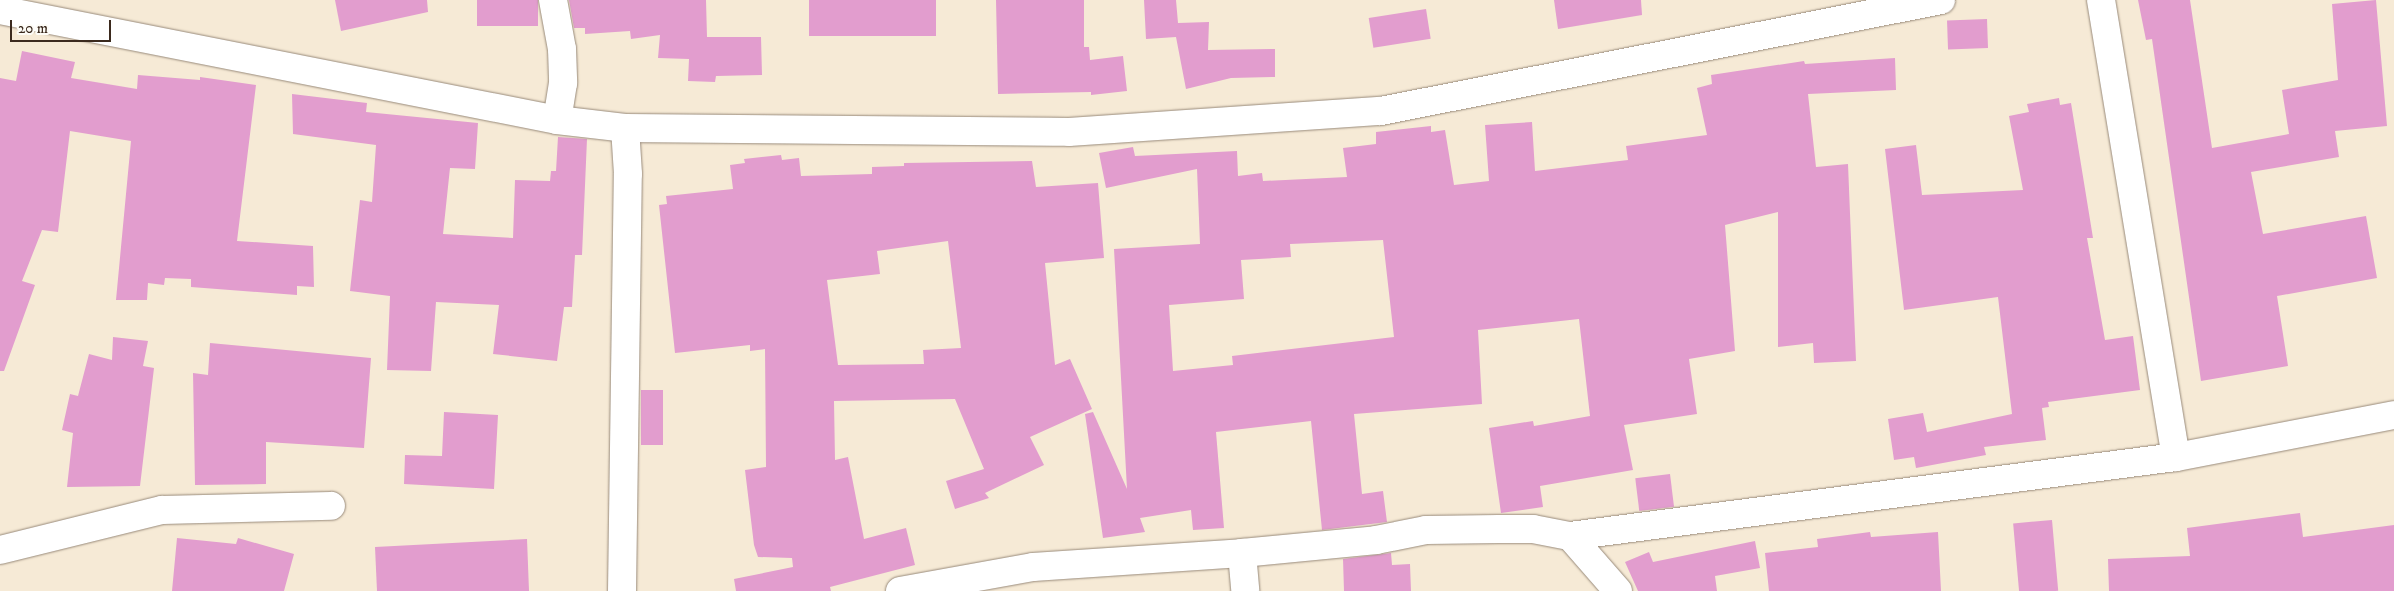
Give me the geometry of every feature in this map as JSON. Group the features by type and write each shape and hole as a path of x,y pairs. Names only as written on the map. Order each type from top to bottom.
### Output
{"street":[{"path":"553,0 563,75 556,120"},
{"path":"0,10 556,120 625,128 1069,132 1381,111 1941,0"},
{"path":"2101,0 2176,457"},
{"path":"622,591 628,174 625,128"},
{"path":"900,591 1033,566 1242,553 1376,540 1426,530 1533,529 1570,536 2176,457 2394,415"},
{"path":"0,550 162,510 331,506"},
{"path":"1570,536 1618,591"},
{"path":"1242,553 1245,591"}],"building":[{"path":"335,0 427,0 428,12 341,31"},
{"path":"477,0 538,0 538,26 477,26"},
{"path":"569,0 706,0 707,37 761,37 762,75 716,76 715,82 688,81 689,59 658,58 660,35 631,39 630,31 585,34 585,28 574,28"},
{"path":"809,0 936,0 936,36 809,36"},
{"path":"996,0 1084,0 1084,47 1089,47 1090,60 1123,56 1127,91 1091,95 1091,92 998,94"},
{"path":"1144,0 1176,0 1178,23 1209,22 1208,50 1275,49 1275,77 1231,78 1186,89 1176,37 1146,39"},
{"path":"1554,0 1641,0 1642,15 1558,29"},
{"path":"2138,0 2190,0 2212,148 2289,134 2282,90 2338,80 2332,4 2376,0 2387,126 2335,131 2339,157 2251,172 2263,234 2366,216 2377,278 2277,296 2288,366 2201,381 2152,39 2146,40"},
{"path":"1426,9 1431,39 1373,48 1369,18"},
{"path":"1987,19 1988,48 1948,49 1947,20"},
{"path":"22,51 75,62 71,78 137,89 138,75 200,80 200,77 256,85 237,241 313,246 314,287 297,286 297,295 191,287 191,279 165,278 164,285 148,283 147,300 116,300 131,141 70,131 58,232 42,230 22,281 35,285 4,371 0,371 0,78 16,81"},
{"path":"1895,58 1896,90 1808,94 1816,167 1848,164 1856,361 1814,363 1813,343 1778,347 1778,212 1725,225 1735,351 1689,359 1697,414 1624,425 1633,470 1540,486 1543,507 1501,513 1489,428 1533,421 1534,426 1590,416 1579,319 1478,330 1482,404 1354,414 1362,494 1383,491 1387,522 1322,530 1311,421 1216,432 1224,528 1193,530 1191,510 1140,518 1145,532 1103,538 1085,414 1093,412 1127,489 1114,249 1200,244 1197,169 1106,188 1099,153 1133,147 1135,156 1237,151 1238,176 1262,173 1263,181 1347,177 1343,148 1376,144 1376,132 1431,126 1431,132 1445,130 1454,185 1489,181 1485,125 1532,122 1535,171 1628,160 1626,146 1707,135 1697,88 1712,84 1711,75 1804,61 1805,64","holes":["1383,240 1394,337 1232,356 1233,365 1173,371 1169,305 1244,299 1241,260 1291,257 1290,244"]},
{"path":"292,94 367,103 366,112 478,123 475,169 450,168 443,234 513,238 515,180 550,181 551,171 556,171 558,137 587,139 582,255 575,255 572,307 564,307 557,361 493,354 499,305 436,302 431,371 387,370 390,296 350,291 360,200 372,202 376,145 293,134"},
{"path":"2059,98 2060,105 2071,103 2093,238 2087,238 2105,340 2133,336 2140,390 2048,402 2049,407 2042,408 2046,440 1984,447 1986,455 1916,468 1914,457 1894,460 1888,419 1923,413 1927,432 2012,414 1998,297 1904,310 1885,149 1916,145 1922,195 2023,190 2009,116 2029,112 2027,104"},
{"path":"781,155 782,160 799,158 801,176 872,174 872,167 904,166 904,163 1032,161 1036,187 1098,183 1104,258 1045,263 1055,365 1070,359 1092,409 1030,437 1044,465 985,493 989,498 955,509 946,481 984,469 955,399 834,401 835,460 848,457 864,539 906,528 915,565 830,587 831,591 736,591 734,579 793,567 792,558 758,557 754,545 745,470 766,467 765,349 750,351 750,345 675,353 659,205 667,204 666,196 733,189 730,165 745,163 744,159","holes":["948,241 961,348 923,350 924,364 838,365 827,280 880,274 877,251"]},
{"path":"113,337 148,341 143,366 154,368 140,486 67,487 73,433 62,430 70,394 78,396 89,354 112,360"},
{"path":"210,343 371,358 364,448 266,442 266,484 195,485 193,373 208,375"},
{"path":"641,390 663,390 663,445 641,445"},
{"path":"444,412 498,415 494,489 404,484 405,455 442,456"},
{"path":"1670,474 1674,507 1639,511 1635,478"},
{"path":"2300,513 2303,537 2394,525 2394,591 2109,591 2108,559 2190,556 2187,528"},
{"path":"2052,520 2058,591 2019,591 2013,523"},
{"path":"1870,532 1871,537 1938,532 1941,591 1769,591 1765,553 1818,547 1817,539"},
{"path":"177,538 236,544 238,538 294,554 284,591 172,591"},
{"path":"527,539 529,591 377,591 375,547"},
{"path":"1755,541 1760,568 1715,576 1717,591 1638,591 1625,562 1649,552 1653,562"},
{"path":"1391,553 1392,565 1410,564 1411,591 1344,591 1343,559"}]}
